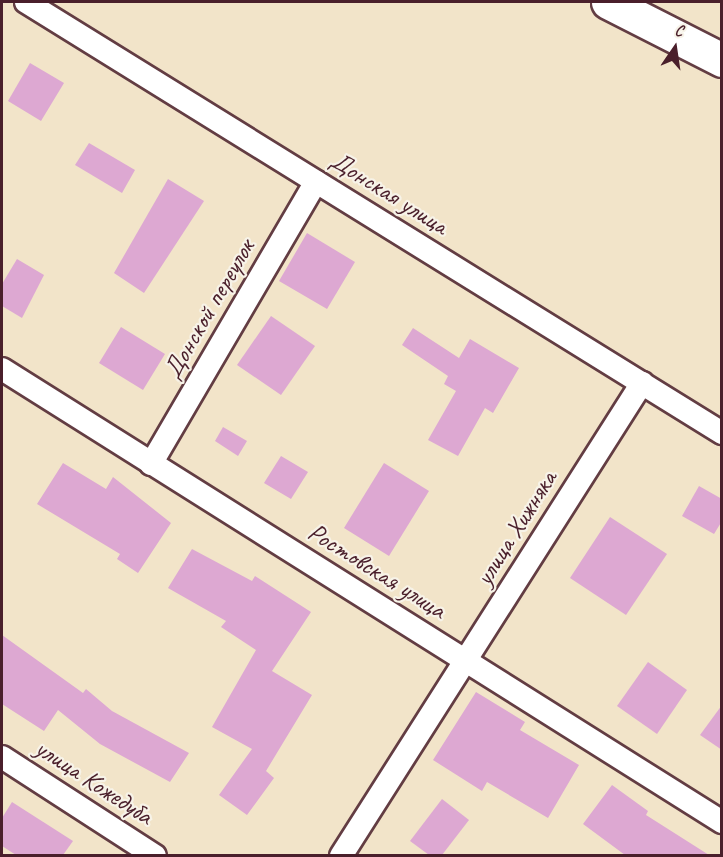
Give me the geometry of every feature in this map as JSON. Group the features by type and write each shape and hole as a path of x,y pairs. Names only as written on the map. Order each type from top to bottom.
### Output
{"main road":[{"path":"608,2 722,60"}],"street":[{"name":"Донская улица","path":"26,2 722,433"},
{"name":"Донской переулок","path":"151,464 316,182"},
{"name":"Ростовская улица","path":"2,369 722,822"},
{"name":"улица Хижняка","path":"341,855 642,383"},
{"name":"улица Кожедуба","path":"2,758 155,855"}],"building":[{"path":"30,63 64,83 41,121 8,101"},
{"path":"89,143 135,170 122,193 75,165"},
{"path":"168,179 204,201 144,293 114,273"},
{"path":"307,233 355,262 327,309 279,281"},
{"path":"17,259 44,275 22,318 2,306 2,284"},
{"path":"271,316 315,346 281,395 237,365"},
{"path":"121,327 165,354 143,390 99,363"},
{"path":"413,328 459,358 470,339 519,368 493,413 485,408 458,456 428,440 456,391 444,384 448,376 402,345"},
{"path":"223,427 247,441 238,456 215,441"},
{"path":"281,456 308,472 291,499 264,483"},
{"path":"63,463 106,489 113,477 171,523 138,573 117,559 120,554 37,504"},
{"path":"384,463 429,491 389,556 344,528"},
{"path":"699,486 722,499 722,521 714,534 682,516"},
{"path":"610,517 667,554 626,615 570,578"},
{"path":"192,549 252,581 255,576 311,612 272,671 312,695 266,771 274,778 247,815 219,795 252,749 212,727 256,650 221,627 226,621 168,588"},
{"path":"2,635 83,693 86,689 112,711 189,753 170,782 100,744 58,710 44,731 2,704"},
{"path":"648,662 687,690 657,734 617,706"},
{"path":"476,692 525,722 520,730 579,765 548,818 487,782 482,791 433,760"},
{"path":"722,705 722,750 700,735"},
{"path":"612,785 648,811 646,815 709,855 625,855 583,824"},
{"path":"442,799 469,820 442,855 429,855 410,841"},
{"path":"12,802 73,841 63,855 16,855 2,846 2,818"}]}
